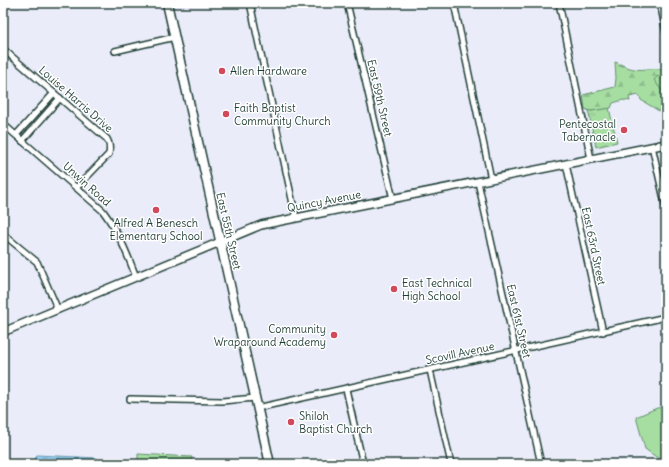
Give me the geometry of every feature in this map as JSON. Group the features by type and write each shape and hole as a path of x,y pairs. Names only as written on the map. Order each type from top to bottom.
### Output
{"main road":[{"name":"East 55th Street","path":"167,3 270,464"}],"street":[{"path":"250,3 296,218"},
{"name":"East 59th Street","path":"347,3 393,198"},
{"path":"454,3 491,179"},
{"path":"559,3 591,159"},
{"path":"660,3 666,32"},
{"path":"115,51 175,37"},
{"name":"Louise Harris Drive","path":"3,49 107,138 110,147 109,154 77,187"},
{"path":"16,135 54,93"},
{"path":"22,141 60,98"},
{"name":"Unwin Road","path":"3,124 103,211 113,224 136,277"},
{"name":"Quincy Avenue","path":"3,332 261,225 666,144"},
{"path":"652,146 666,208"},
{"name":"East 63rd Street","path":"566,164 603,332"},
{"name":"East 61st Street","path":"478,182 542,464"},
{"path":"3,234 37,262 58,310"},
{"name":"Scovill Avenue","path":"257,408 666,317"},
{"path":"430,370 451,464"},
{"path":"346,389 363,464"},
{"path":"130,399 222,401 255,398"}],"green space":[{"path":"615,62 634,69 658,69 666,71 666,83 658,76 654,80 662,91 663,110 659,111 641,100 639,95 629,97 630,101 623,100 613,103 611,108 591,111 585,109 583,95 615,87"},
{"path":"658,75 666,83 666,100 661,101 662,91 654,80"},
{"path":"609,108 617,142 596,147 588,110 591,111"},
{"path":"666,407 666,464 645,449 636,417 657,408"},
{"path":"138,454 192,457 191,464 138,464"}],"water":[{"path":"37,455 97,458 98,464 35,464"}],"place":[{"name":"Allen Hardware","path":"222,71"},
{"name":"Faith Baptist Community Church","path":"226,114"},
{"name":"Pentecostal Tabernacle","path":"624,130"},
{"name":"Alfred A Benesch Elementary School","path":"156,210"},
{"name":"East Technical High School","path":"394,289"},
{"name":"Community Wraparound Academy","path":"334,335"},
{"name":"Shiloh Baptist Church","path":"291,422"}]}
